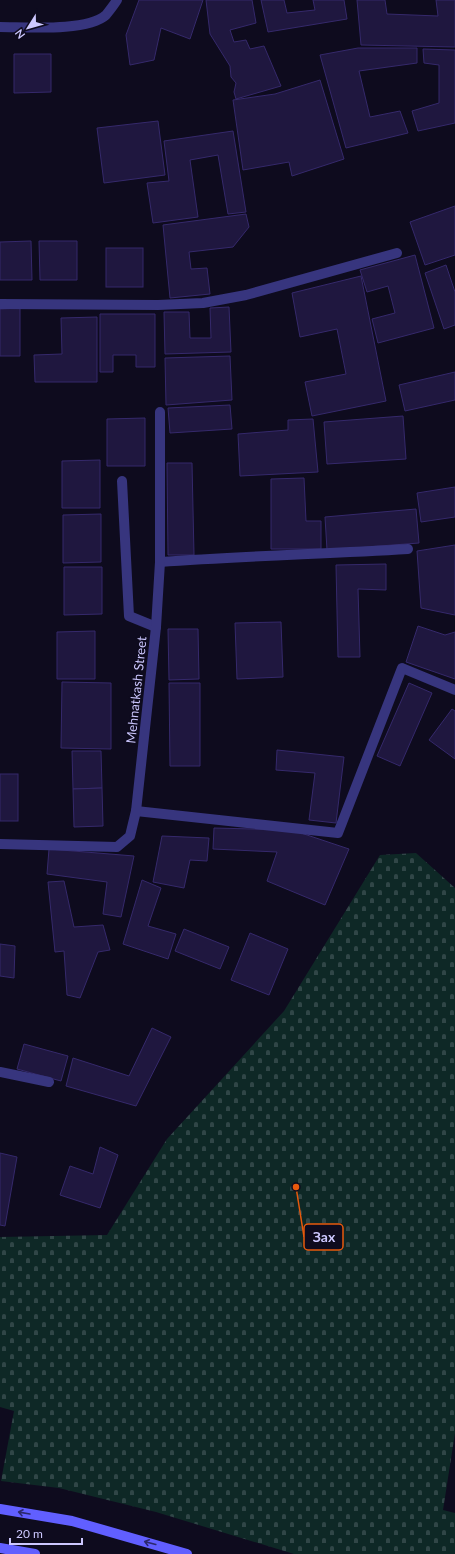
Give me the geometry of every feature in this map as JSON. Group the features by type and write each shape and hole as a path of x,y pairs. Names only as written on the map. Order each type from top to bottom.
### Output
{"main road":[{"path":"0,1509 72,1521 187,1554"},
{"path":"0,1548 36,1554"}],"street":[{"path":"0,27 66,27 88,24 105,16 117,0"},
{"path":"0,304 158,305 203,303 246,295 397,253"},
{"name":"Mehnatkash Street","path":"0,844 118,847 130,836 136,811 156,628 160,562 160,412"},
{"path":"122,481 129,616 156,628"},
{"path":"160,562 254,556 307,556 408,549"},
{"path":"136,811 338,833 402,668 455,690"},
{"path":"0,1072 49,1082"}],"green space":[{"path":"416,853 455,888 455,1433 443,1510 455,1513 455,1554 294,1554 156,1512 59,1488 1,1481 14,1411 0,1407 0,1237 107,1235 167,1139 284,1011 380,855"}],"building":[{"path":"139,0 203,0 190,39 161,28 154,60 130,65 126,35"},
{"path":"206,0 252,0 256,23 230,30 234,42 246,40 250,49 264,46 281,86 236,99 234,92 236,83 231,77 230,66 210,34"},
{"path":"261,0 284,0 287,13 315,10 313,0 344,0 347,19 268,32"},
{"path":"357,0 385,0 387,14 438,16 436,0 455,0 455,47 361,45"},
{"path":"358,48 417,48 417,63 359,71 370,117 400,111 408,133 346,148 320,55"},
{"path":"423,49 455,50 455,123 418,131 412,111 439,103 439,65 424,63"},
{"path":"14,54 51,54 51,92 14,93"},
{"path":"320,80 344,159 292,176 289,162 243,170 233,100 275,94"},
{"path":"158,121 165,175 104,183 97,128"},
{"path":"233,131 246,212 228,214 218,155 190,160 198,217 153,223 147,183 169,181 164,141"},
{"path":"455,206 455,255 425,265 410,222"},
{"path":"246,214 249,227 233,247 189,252 191,269 207,268 210,294 170,298 163,225"},
{"path":"31,241 32,280 0,280 0,242"},
{"path":"39,241 77,241 77,280 40,280"},
{"path":"106,248 143,248 143,287 106,287"},
{"path":"415,255 434,328 378,343 372,319 395,313 388,286 367,292 360,270"},
{"path":"446,265 455,292 455,325 444,329 425,273"},
{"path":"361,276 386,401 312,416 305,382 346,374 337,329 300,337 292,293"},
{"path":"229,307 231,352 165,354 164,312 189,312 190,338 211,338 210,308"},
{"path":"20,308 20,356 0,356 0,309"},
{"path":"100,314 155,314 155,367 136,367 136,355 113,355 113,372 100,372"},
{"path":"97,317 97,382 35,382 34,355 62,354 61,318"},
{"path":"230,356 232,400 166,405 165,358"},
{"path":"455,372 455,400 405,411 399,385"},
{"path":"230,405 232,429 170,433 168,408"},
{"path":"403,416 406,459 327,464 324,422"},
{"path":"145,418 145,466 107,466 107,419"},
{"path":"313,419 318,472 240,476 238,434 288,430 288,420"},
{"path":"100,460 100,508 62,508 62,461"},
{"path":"167,463 192,463 194,555 168,555"},
{"path":"304,478 306,521 321,521 321,549 271,549 271,479"},
{"path":"455,487 455,517 421,522 417,493"},
{"path":"416,509 419,543 327,550 325,517"},
{"path":"101,514 101,562 63,563 63,515"},
{"path":"455,545 455,615 421,608 417,551"},
{"path":"386,564 386,590 358,589 360,657 338,657 336,565"},
{"path":"64,567 102,567 102,614 64,615"},
{"path":"281,622 283,677 237,679 235,623"},
{"path":"418,626 445,635 455,632 455,679 406,662"},
{"path":"168,629 198,629 199,679 169,680"},
{"path":"95,631 95,679 57,679 57,632"},
{"path":"62,682 111,683 111,749 61,748"},
{"path":"169,683 200,683 200,766 170,766"},
{"path":"409,683 432,693 400,766 377,756"},
{"path":"452,709 455,711 455,759 429,740"},
{"path":"277,750 344,757 336,823 309,820 315,773 276,770"},
{"path":"72,751 101,751 102,788 73,789"},
{"path":"0,774 18,774 18,821 0,821"},
{"path":"102,788 103,826 74,827 73,789"},
{"path":"214,828 292,830 349,849 325,905 267,881 277,852 213,849"},
{"path":"162,836 209,838 207,861 190,860 184,888 153,882"},
{"path":"49,849 134,856 121,917 103,914 107,882 47,874"},
{"path":"142,880 161,888 148,926 176,934 168,959 123,944"},
{"path":"64,881 74,927 103,925 110,950 98,952 80,998 67,995 64,951 55,952 48,882"},
{"path":"184,929 229,947 220,969 175,951"},
{"path":"250,933 288,949 269,995 231,980"},
{"path":"0,944 15,946 14,978 0,976"},
{"path":"152,1028 171,1037 136,1106 66,1086 73,1058 129,1076"},
{"path":"24,1044 68,1056 61,1081 17,1069"},
{"path":"100,1147 118,1155 100,1208 60,1195 70,1166 93,1174"},
{"path":"0,1153 17,1157 5,1226 0,1225"}],"place":[{"name":"Зах","path":"296,1187"}]}
